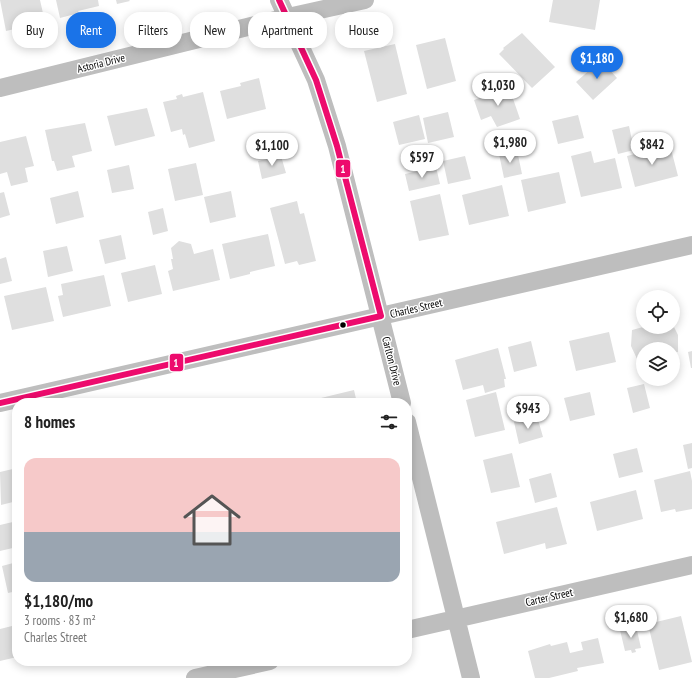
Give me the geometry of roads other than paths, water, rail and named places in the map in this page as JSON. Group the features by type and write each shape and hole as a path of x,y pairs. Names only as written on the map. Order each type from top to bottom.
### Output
{"street":[{"name":"Carlton Drive","path":"279,0 285,12"},
{"name":"Astoria Drive","path":"311,12 365,0"},
{"name":"Astoria Drive","path":"0,88 248,27"},
{"name":"Carlton Drive","path":"302,48 316,80 337,146 401,398"},
{"name":"Charles Street","path":"22,398 692,246"},
{"name":"Charles Street","path":"0,403 12,400"},
{"path":"412,442 471,678"},
{"name":"Carter Street","path":"412,629 692,565"},
{"path":"200,678 249,666"}]}
